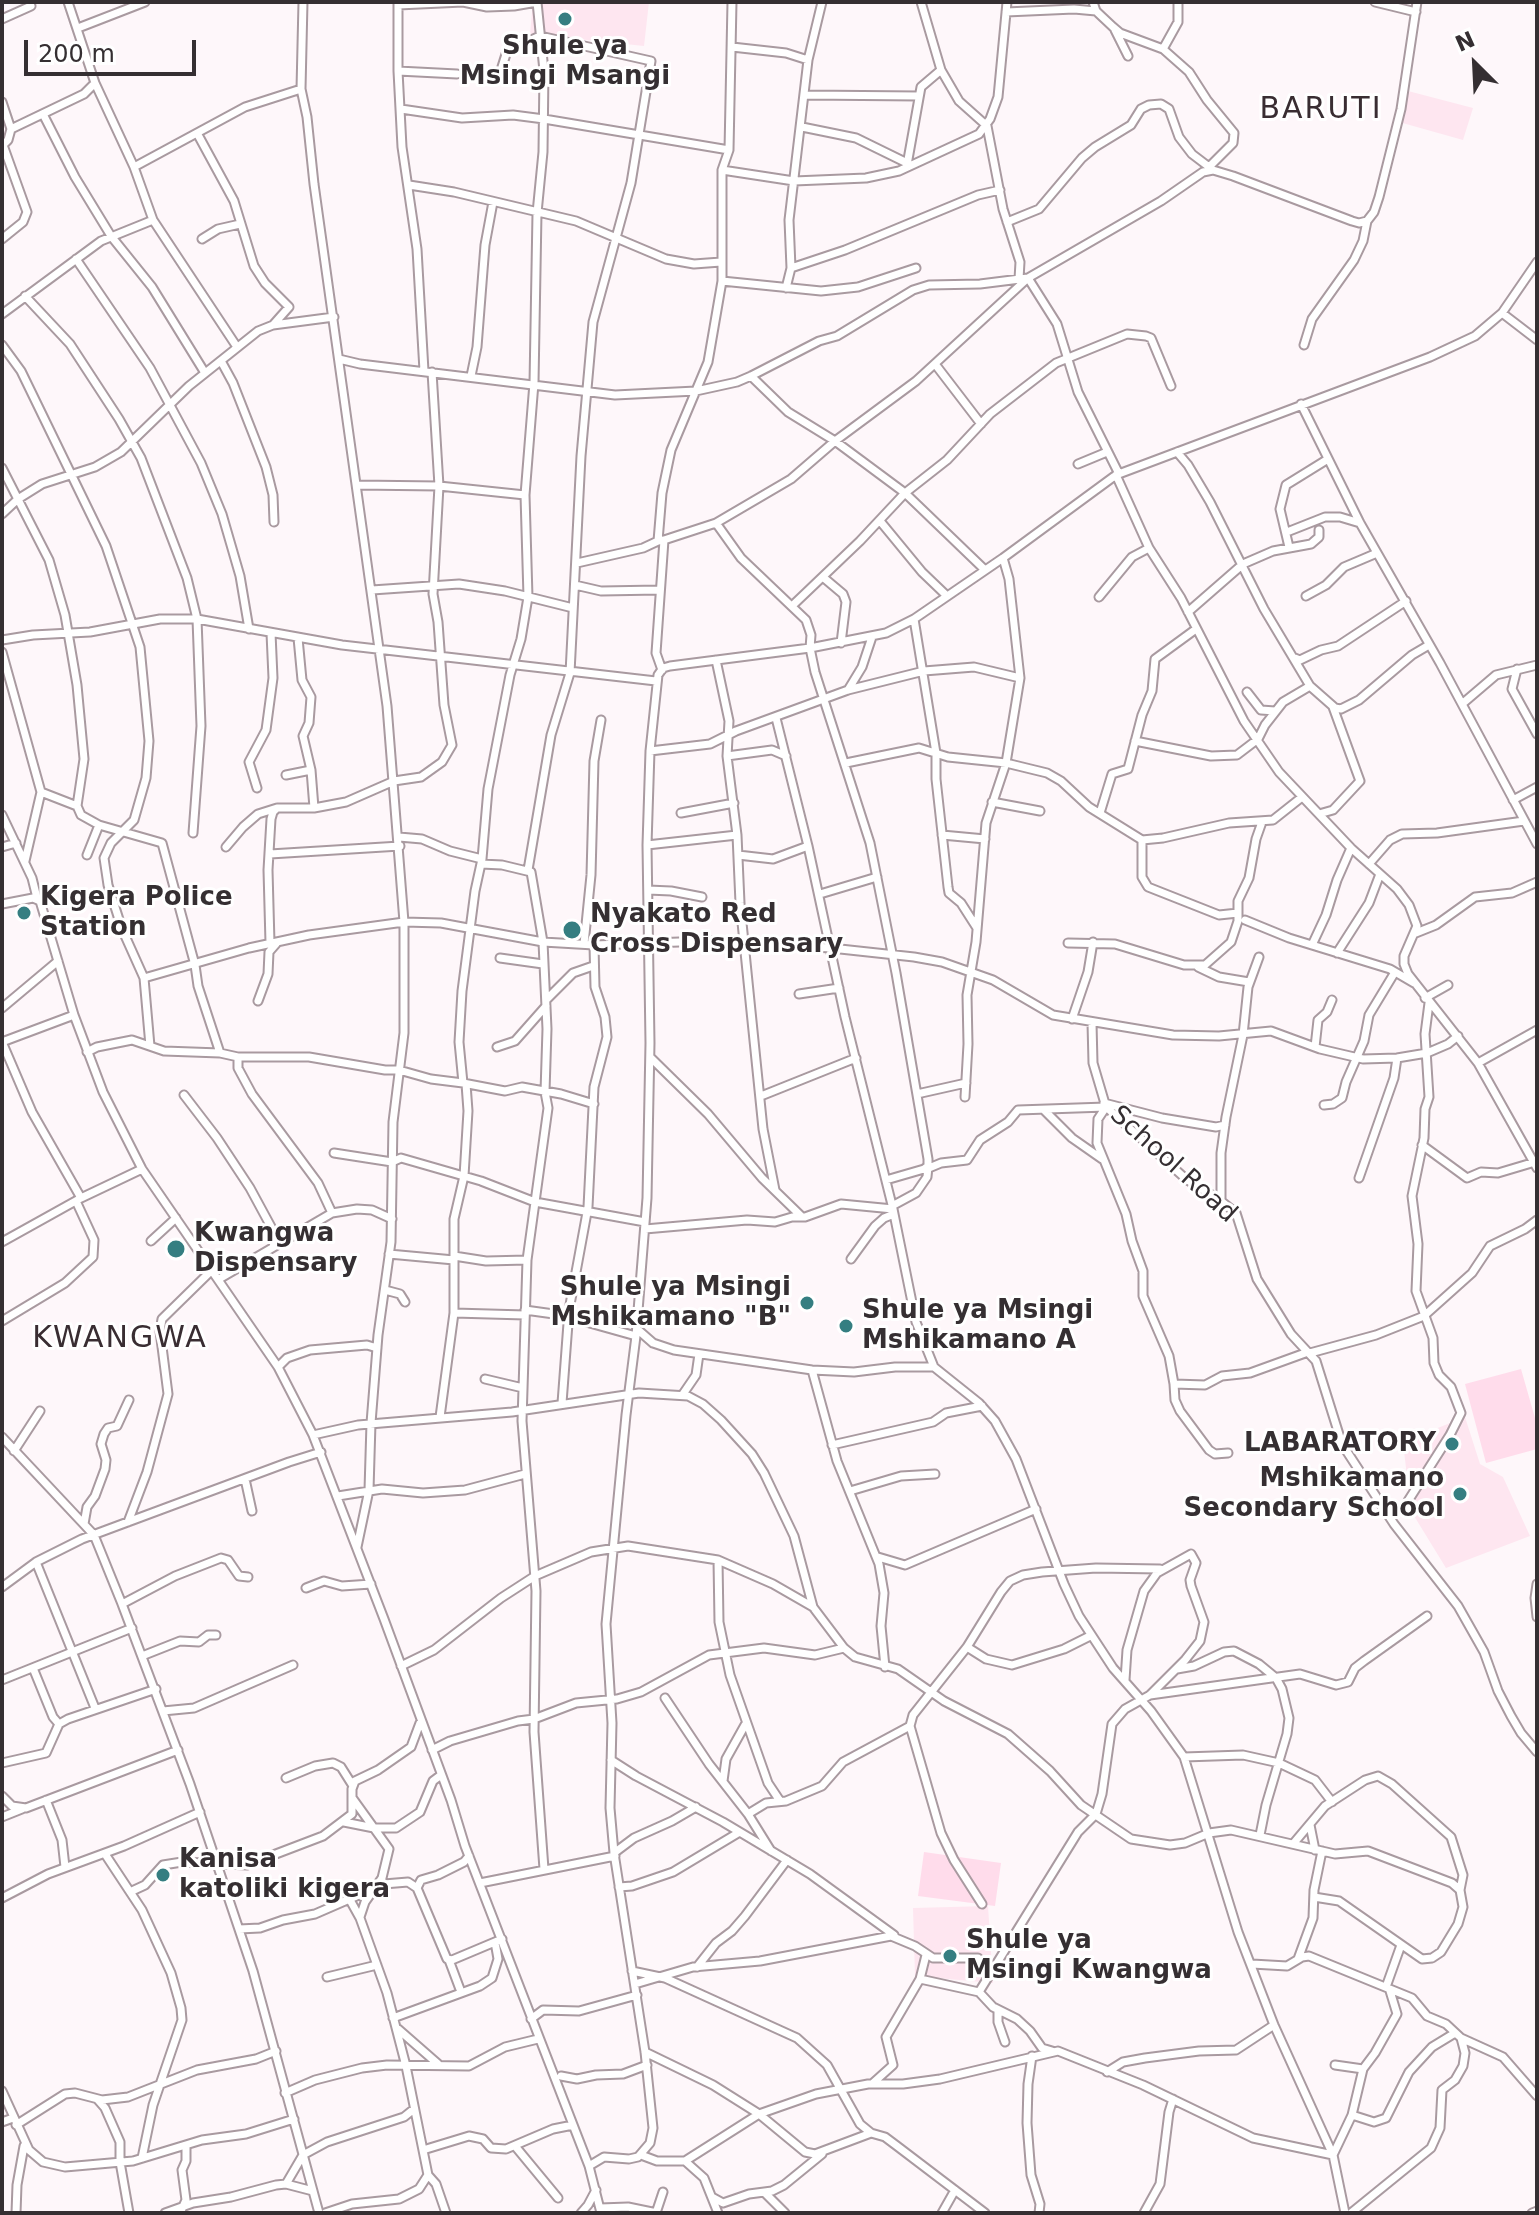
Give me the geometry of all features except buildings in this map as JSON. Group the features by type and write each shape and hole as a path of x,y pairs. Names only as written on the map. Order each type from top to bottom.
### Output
{"street":[{"path":"68,2 95,83 134,167 153,220 237,347"},
{"path":"78,28 145,2"},
{"path":"303,2 301,89 380,650 400,841 404,922 404,1033 394,1107 392,1219 377,1348 369,1490 357,1547"},
{"path":"226,847 258,814 277,808 314,808 346,802 394,781 421,777 442,762 452,745 444,705 433,586 439,486 409,185 402,147 398,4 463,2 487,7 537,2 544,71 544,119 537,213 534,383 525,495 528,597 488,789 482,861 475,891 460,1016 468,1111 464,1176 454,1219 454,1313 440,1417"},
{"path":"662,670 656,653 662,493 671,450 708,362 722,281 722,170 729,150 732,2"},
{"path":"786,288 791,268 789,220 808,60 822,2"},
{"path":"921,2 941,70 959,101 987,126 1007,222 1023,278 1057,324 1078,392 1149,548 1188,612 1244,721 1279,772 1409,905 1417,920 1416,933 1404,960 1414,983 1478,1063 1536,1164 1498,1173 1481,1172 1467,1178 1422,1145"},
{"path":"722,170 794,181 866,178 907,165 979,134 987,126 998,97 1007,2"},
{"path":"1163,49 1178,22 1178,2"},
{"path":"1375,2 1416,12"},
{"path":"1304,345 1312,319 1354,260 1363,241 1367,221 1374,212 1385,178 1404,89 1417,2"},
{"path":"2,19 31,6"},
{"path":"577,563 643,548 716,523 780,486 935,364 1023,278 1151,207 1211,169 1233,143 1234,133 1193,77 1163,49 1120,33 1095,6 1006,12"},
{"path":"1113,27 1128,56"},
{"path":"501,70 507,51 540,36 651,61 636,159 593,322 586,392 570,673 551,735 528,870"},
{"path":"732,47 786,53 808,60"},
{"path":"907,165 923,84 941,70"},
{"path":"398,71 457,74"},
{"path":"11,129 84,94 95,83"},
{"path":"134,167 245,107 301,89"},
{"path":"805,95 919,96"},
{"path":"2,102 11,129 3,145 27,212 23,222 2,239"},
{"path":"1007,222 1039,209 1082,158 1131,125 1141,109 1161,104 1174,117 1179,137 1192,154 1211,169 1352,221 1367,221"},
{"path":"401,109 462,118 513,115 729,150"},
{"path":"43,114 75,177 111,236 152,287 205,373"},
{"path":"802,127 856,138 907,165"},
{"path":"197,133 234,201 258,274 289,307 273,325"},
{"path":"409,185 576,221 666,259 694,264 721,262"},
{"path":"791,268 845,250 978,195 1000,190"},
{"path":"471,376 477,347 485,245 493,202"},
{"path":"2,314 111,236 153,220"},
{"path":"202,239 218,229 240,224"},
{"path":"76,259 140,352 201,463 222,514 243,584 249,629"},
{"path":"589,2166 604,2157 629,2159 641,2155 650,2143 653,2128 647,2065 614,1854 606,1624 645,1226 649,1055 647,845 656,681 662,670 678,664 841,643 872,637 914,619 1117,474 1430,357 1475,336 1502,313 1537,262"},
{"path":"722,281 821,291 858,287 916,268"},
{"path":"339,359 615,395 696,391 737,382 819,341 837,336 913,290 929,285 980,284 1023,278"},
{"path":"25,296 81,359 132,442 176,545 197,619 201,743 193,833"},
{"path":"1502,313 1537,340"},
{"path":"2,514 42,484 108,461 132,442 170,403 250,336 273,325 334,317"},
{"path":"793,605 824,578 905,493 934,472 998,408 1066,357 1127,334 1146,336 1151,338 1171,386"},
{"path":"2,345 21,371 106,546 141,655 149,753 138,811 134,820 106,850 104,858 108,885 122,929 144,978 150,1046"},
{"path":"221,361 233,383 266,467 273,495 274,522"},
{"path":"935,364 981,424"},
{"path":"751,376 788,412 835,441 905,493 985,570"},
{"path":"1301,404 1360,523 1406,601 1537,844"},
{"path":"1078,464 1107,452"},
{"path":"1177,452 1188,465 1243,564 1257,597 1310,686 1333,707 1339,709 1359,700 1412,655 1429,645"},
{"path":"1289,547 1280,509 1287,484 1328,459"},
{"path":"2,468 49,560 60,593 69,634 84,759 77,806 81,815 99,825 162,843 198,986 220,1053"},
{"path":"357,485 439,486 525,495"},
{"path":"1287,532 1325,517 1340,517 1360,523"},
{"path":"880,521 922,572 947,596"},
{"path":"716,523 741,558 793,605 809,627 810,648 824,699 870,843 917,1094 927,1177 916,1193 875,1226 851,1259"},
{"path":"1188,612 1243,564 1273,551 1311,544 1319,537 1319,530"},
{"path":"1099,597 1132,557 1149,548"},
{"path":"1306,596 1326,585 1344,567 1377,553"},
{"path":"965,1097 968,1044 966,1007 977,929 986,823 1006,763 1020,678 1009,579 1003,558"},
{"path":"824,578 843,594 846,602 841,643"},
{"path":"372,590 459,584 573,608"},
{"path":"575,585 601,591 659,590"},
{"path":"1293,657 1300,660 1336,647 1406,601"},
{"path":"2,640 69,634 160,619 197,619 380,650 656,681"},
{"path":"914,619 936,753 949,891 961,903 977,929"},
{"path":"1100,813 1111,776 1128,769 1152,691 1155,659 1196,629"},
{"path":"257,788 249,762 266,730 273,678 271,633"},
{"path":"848,690 862,667 872,637"},
{"path":"298,638 302,680 311,697 309,723 303,736 311,770 314,808"},
{"path":"2,652 41,792 25,861"},
{"path":"716,660 729,721 727,756 737,835 738,879 763,1129 775,1190"},
{"path":"1462,704 1496,675 1537,665"},
{"path":"650,751 710,744 848,690 924,671 974,667 1020,678"},
{"path":"1517,669 1512,689 1537,734"},
{"path":"1135,741 1211,756 1242,752 1258,739 1260,731 1283,702 1310,686"},
{"path":"1247,692 1261,710 1275,711"},
{"path":"1319,814 1333,810 1360,781 1333,707"},
{"path":"776,718 820,894 916,1322 934,1367 982,1406 995,1421 1012,1451 1059,1571 1090,1636 1184,1757 1233,1916 1274,2025 1333,2155 1345,2213"},
{"path":"584,944 591,875 594,761 601,720"},
{"path":"846,763 908,749 927,749 966,759 1006,763 1054,776 1077,798 1142,840 1229,823 1273,820 1302,797"},
{"path":"727,756 772,750 786,756"},
{"path":"286,775 311,770"},
{"path":"1513,800 1537,787"},
{"path":"41,792 77,806"},
{"path":"992,802 1040,811"},
{"path":"681,813 734,803"},
{"path":"258,1001 268,974 269,952 274,943 268,870 271,819 277,808"},
{"path":"2,815 25,861 74,1015 103,1092 142,1169 278,1367 321,1452 432,1750 498,1940 589,2166 600,2211 628,2207 657,2213 663,2192"},
{"path":"1369,864 1390,840 1402,834 1437,833 1524,821"},
{"path":"1198,967 1230,944 1238,921 1238,901 1249,878 1262,822"},
{"path":"87,855 99,825"},
{"path":"647,845 737,835"},
{"path":"942,835 985,839"},
{"path":"270,854 422,839 482,861 528,870 533,877 543,942 545,1092 548,1108 527,1260 523,1409 525,1474 535,1576 534,1719 544,1869"},
{"path":"1142,840 1142,880 1148,887 1219,915 1238,913"},
{"path":"2,847 16,843"},
{"path":"738,855 773,859 808,846"},
{"path":"1312,945 1351,848"},
{"path":"1337,953 1369,903 1380,874"},
{"path":"820,894 877,877"},
{"path":"1416,933 1436,925 1475,897 1512,893 1537,882"},
{"path":"648,890 702,897"},
{"path":"2,904 37,898"},
{"path":"1245,920 1395,972 1414,983"},
{"path":"144,978 309,935 404,922 441,923 543,942 594,945 647,942 745,944 891,954 942,962 972,972 1013,991 1045,1012 1072,1019 1173,1035 1243,1035 1271,1031 1358,1059 1427,1053 1458,1036"},
{"path":"1072,1019 1088,972 1093,942"},
{"path":"1068,943 1115,944 1198,967 1219,977 1249,982"},
{"path":"562,1403 568,1317 588,1213 594,1087 607,1030 595,987 594,945"},
{"path":"1221,1201 1221,1153 1225,1125 1243,1035 1249,982 1259,957"},
{"path":"500,958 543,964"},
{"path":"2,1008 58,961"},
{"path":"497,1047 515,1041 573,973 593,966"},
{"path":"1324,1105 1341,1099 1366,1036 1369,1015 1395,972"},
{"path":"1427,1000 1448,985"},
{"path":"799,994 839,988"},
{"path":"1315,1047 1318,1020 1327,1012 1332,1000"},
{"path":"1408,1501 1461,1413 1451,1387 1439,1375 1434,1363 1433,1338 1416,1291 1418,1244 1412,1196 1430,1081 1425,1030 1427,1000"},
{"path":"2,1321 65,1283 93,1257 94,1240 78,1200 32,1112 2,1042 74,1015"},
{"name":"School Road","path":"1092,1023 1093,1063 1105,1105 1186,1179 1236,1213 1251,1266 1263,1290 1291,1334 1316,1361 1342,1444 1394,1524 1458,1606 1484,1652 1511,1716 1537,1752"},
{"path":"1478,1063 1537,1030"},
{"path":"87,1052 132,1040 180,1053 309,1057 399,1070 431,1079 505,1091 522,1087 594,1104"},
{"path":"649,1055 802,1217"},
{"path":"238,1057 238,1068 252,1094 318,1183 332,1213"},
{"path":"761,1096 856,1058"},
{"path":"1359,1178 1394,1078 1397,1058"},
{"path":"917,1094 966,1083"},
{"path":"184,1095 250,1188 276,1236 273,1247"},
{"path":"886,1180 941,1163 967,1160 980,1140 1008,1122 1015,1111 1024,1108 1044,1110 1105,1105 1216,1127 1225,1125"},
{"path":"1105,1105 1096,1130 1102,1159 1126,1214 1143,1271 1143,1296 1169,1356 1175,1400 1209,1450 1215,1454 1228,1453"},
{"path":"1044,1110 1072,1138 1102,1159"},
{"path":"334,1153 392,1162 401,1158 464,1176 535,1202 645,1226 747,1220 775,1222 841,1204 893,1210"},
{"path":"2,1242 142,1169"},
{"path":"219,1279 332,1213 372,1210 392,1219"},
{"path":"151,1241 176,1218"},
{"path":"1174,1384 1205,1385 1222,1376 1250,1373 1309,1352 1376,1335 1424,1316 1476,1268 1490,1246 1537,1220"},
{"path":"389,1254 486,1261 527,1260"},
{"path":"127,1524 144,1481 168,1394 160,1331 162,1318 212,1270"},
{"path":"385,1290 400,1294 405,1302"},
{"path":"454,1313 525,1312 568,1317 636,1333 664,1348 812,1370 854,1372 895,1367 934,1367"},
{"path":"278,1367 287,1358 310,1350 367,1345 377,1348"},
{"path":"683,1394 696,1375 699,1354"},
{"path":"812,1370 832,1445 878,1557 884,1589 881,1626 885,1667"},
{"path":"485,1379 523,1388"},
{"path":"313,1435 371,1423 523,1409 639,1393 683,1394 703,1404 752,1454 794,1536 813,1607 844,1648 855,1657 904,1673 930,1693 1008,1734 1050,1771 1081,1805 1120,1832 1141,1842 1170,1845 1231,1830 1343,1855 1359,1851 1378,1853 1431,1873 1460,1890"},
{"path":"84,1524 87,1507 105,1469 106,1460 101,1444 104,1434 107,1429 117,1426 129,1400"},
{"path":"832,1445 933,1422 946,1413 982,1406"},
{"path":"14,1451 40,1411"},
{"path":"2,1437 94,1535 132,1628 178,1750 239,1929 276,2051 319,2213"},
{"path":"2,1587 36,1562 94,1535 321,1452"},
{"path":"338,1496 382,1489 416,1493 465,1490 525,1474"},
{"path":"850,1491 901,1476 935,1474"},
{"path":"245,1479 252,1511"},
{"path":"878,1557 905,1565 1036,1509"},
{"path":"401,1666 434,1650 535,1576 591,1552 613,1547 628,1546 718,1560 773,1584 813,1607"},
{"path":"979,1992 1078,1832 1096,1814 1102,1794 1112,1724 1125,1709 1150,1695 1200,1641 1204,1622 1191,1586 1196,1563 1192,1555 1186,1555 1152,1577 1144,1591 1127,1650 1125,1680"},
{"path":"122,1604 175,1576 221,1558 228,1560 239,1576 248,1577"},
{"path":"718,1560 724,1652 745,1725 768,1783 780,1801"},
{"path":"36,1562 95,1708"},
{"path":"982,1904 941,1833 910,1726 913,1715 967,1647 1010,1581 1023,1575 1059,1571 1164,1568"},
{"path":"306,1588 324,1581 342,1586 371,1584"},
{"path":"1537,1584 1537,1617"},
{"path":"1150,1695 1300,1674 1336,1685 1348,1682 1355,1668 1427,1616"},
{"path":"2,1680 132,1628"},
{"path":"142,1656 180,1641 199,1642 208,1635 216,1635"},
{"path":"967,1647 986,1659 1012,1665 1064,1649 1090,1636"},
{"path":"432,1750 450,1741 534,1719 576,1703 641,1692 703,1657 724,1652 782,1648 815,1655 844,1648"},
{"path":"1175,1669 1194,1666 1229,1651 1248,1657 1276,1678 1286,1701 1289,1718 1260,1835"},
{"path":"163,1711 194,1708 293,1665"},
{"path":"33,1668 53,1717 59,1724"},
{"path":"2,1763 46,1753 59,1724 95,1708 156,1689"},
{"path":"665,1698 773,1854"},
{"path":"353,1786 357,1780 378,1770 411,1747 421,1721"},
{"path":"723,1782 726,1759 745,1725"},
{"path":"748,1814 766,1803 790,1800 822,1786 843,1762 910,1726"},
{"path":"2,1817 178,1750"},
{"path":"1184,1757 1243,1755 1279,1763 1315,1780 1332,1802"},
{"path":"611,1760 787,1860 926,1955 939,1959 978,1958"},
{"path":"132,1891 145,1885 161,1866 182,1862 247,1865 297,1844 315,1840 352,1814 353,1786 341,1767 333,1763 315,1766 286,1778"},
{"path":"344,1822 374,1828 395,1828 418,1814 433,1781 441,1775"},
{"path":"1293,1844 1321,1809 1373,1776 1384,1778 1451,1837 1463,1875 1460,1890 1463,1907 1458,1924 1441,1952 1432,1958 1422,1959 1339,1901 1314,1897"},
{"path":"2,1796 12,1806 22,1809"},
{"path":"353,1799 383,1837 389,1851 382,1878 365,1902 360,1918"},
{"path":"46,1800 62,1840 65,1867"},
{"path":"480,1883 614,1854 634,1838 696,1807"},
{"path":"2,1898 65,1867 105,1854 200,1812"},
{"path":"1298,1959 1311,1927 1314,1897 1318,1850 1310,1825"},
{"path":"619,1887 632,1886 673,1872 738,1833"},
{"path":"105,1854 132,1891 171,1973 180,2001 182,2020 153,2105 142,2158"},
{"path":"417,1888 421,1880 464,1862 469,1856"},
{"path":"697,1967 717,1941 732,1931 745,1916 787,1860"},
{"path":"239,1929 260,1928 315,1914 384,1884 408,1882 417,1888 461,1992"},
{"path":"350,1900 377,1965 406,2066 428,2175 436,2184 446,2213"},
{"path":"635,1984 697,1967 760,1961 896,1937"},
{"path":"449,1960 498,1940"},
{"path":"393,2018 480,1986 495,1975 498,1940"},
{"path":"1333,2155 1352,2115 1363,2069 1397,2014 1388,1989 1401,1945"},
{"path":"873,2083 893,2065 886,2037 920,1979 926,1955"},
{"path":"1252,1964 1287,1966 1309,1956 1320,1959 1412,1998 1427,2016 1446,2024 1458,2036 1465,2053 1463,2066 1455,2080 1442,2090 1440,2128 1431,2148 1351,2213"},
{"path":"327,1977 377,1965"},
{"path":"632,1971 661,1976 797,2038 824,2062 860,2124 871,2133 885,2137 985,2213"},
{"path":"920,1979 979,1992 998,2010 1017,2019 1042,2048 1062,2052 1173,2099 1253,2138 1333,2155"},
{"path":"531,2019 543,2010 579,2011 637,1995"},
{"path":"998,2010 998,2022 1005,2042"},
{"path":"1107,2072 1123,2062 1145,2058 1236,2050 1274,2025"},
{"path":"395,2027 438,2064"},
{"path":"1352,2115 1374,2122 1386,2118 1409,2072 1432,2047 1458,2036 1503,2057 1537,2096"},
{"path":"285,2093 315,2080 362,2068 438,2064 469,2066 505,2047 538,2039"},
{"path":"2,2122 15,2121 65,2094 75,2093 98,2100 134,2096 197,2070 256,2059 276,2051"},
{"path":"641,2155 657,2161 685,2161 759,2114 800,2098 873,2083 903,2084 940,2079 1054,2051"},
{"path":"645,2052 689,2071 759,2114 802,2151 815,2154 871,2133"},
{"path":"1032,2056 1027,2123 1031,2175 1040,2204 1039,2213"},
{"path":"561,2076 581,2079 623,2074 647,2065"},
{"path":"1335,2065 1363,2069"},
{"path":"2,2091 5,2106 37,2158 50,2164 75,2167 142,2158 202,2140 246,2134 294,2119"},
{"path":"1144,2213 1160,2184 1173,2099"},
{"path":"98,2100 119,2138 129,2213"},
{"path":"286,2184 303,2155 327,2142 404,2117 414,2109"},
{"path":"423,2150 469,2136 483,2139 493,2149 515,2146 542,2133 573,2125"},
{"path":"16,2213 17,2185 25,2143"},
{"path":"182,2209 186,2200 182,2170 186,2163 186,2146"},
{"path":"515,2146 558,2198"},
{"path":"685,2161 699,2171 718,2207 749,2194 765,2193 784,2185 826,2150"},
{"path":"802,2151 805,2168"},
{"path":"325,2213 352,2204 399,2199 419,2189 428,2175"},
{"path":"165,2213 286,2184 313,2191"},
{"path":"581,2213 596,2190"},
{"path":"942,2213 955,2190"},
{"path":"765,2193 785,2213"}],"shaded area":[{"path":"533,2 649,2 644,46 530,34"},
{"path":"1408,91 1473,108 1463,140 1399,122"},
{"path":"1521,1369 1537,1425 1537,1449 1486,1463 1465,1384"},
{"name":"Mshikamano Secondary School","path":"1465,1417 1480,1464 1503,1477 1530,1536 1446,1568 1411,1511 1403,1442"},
{"path":"924,1852 1001,1863 995,1906 918,1896"},
{"path":"988,1906 993,1983 915,1976 913,1908"}],"place":[{"name":"Shule ya Msingi Msangi","path":"565,19"},
{"name":"Kigera Police Station","path":"24,913"},
{"name":"Nyakato Red Cross Dispensary","path":"572,930"},
{"name":"Kwangwa Dispensary","path":"176,1249"},
{"name":"Shule ya Msingi Mshikamano \"B\"","path":"807,1303"},
{"name":"Shule ya Msingi Mshikamano A","path":"846,1326"},
{"name":"LABARATORY","path":"1452,1444"},
{"name":"Mshikamano Secondary School","path":"1460,1494"},
{"name":"Kanisa katoliki kigera","path":"163,1875"},
{"name":"Shule ya Msingi Kwangwa","path":"950,1956"}],"district":[{"name":"BARUTI","path":"1321,110"},
{"name":"KWANGWA","path":"120,1339"}]}
